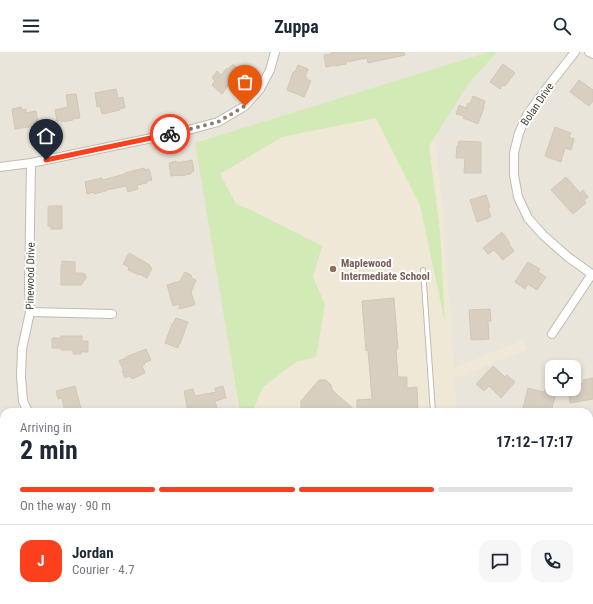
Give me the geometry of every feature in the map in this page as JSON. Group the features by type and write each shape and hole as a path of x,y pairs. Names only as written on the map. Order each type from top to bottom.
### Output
{"street":[{"path":"0,167 31,163 181,132 218,122 245,106 260,89 270,70 275,52"},
{"name":"Bolan Drive","path":"576,52 527,115 519,133 514,153 514,175 518,197 528,218 543,235 568,257 592,274"},
{"path":"589,52 593,54"},
{"name":"Pinewood Drive","path":"26,408 23,401 21,377 22,349 30,312 31,163"},
{"path":"552,334 592,274"},
{"path":"30,312 112,314"}],"lane":[{"path":"422,270 433,408"}],"shaded area":[{"path":"0,52 593,52 593,408 0,408"},
{"name":"Maplewood Intermediate School","path":"429,74 441,198 454,368 523,340 527,349 454,379 457,408 237,408 202,139 219,136"}],"green space":[{"path":"489,52 497,52 469,83 429,146 440,231 445,323 420,205 376,118 282,137 220,174 236,204 322,246 313,277 325,304 316,357 296,362 263,387 254,408 239,408 195,143"}],"building":[{"path":"331,52 404,52 405,55 368,63 367,58 346,62 346,64 326,67 324,55 332,54"},
{"path":"233,64 243,73 229,87 228,86 222,94 212,85 215,81 212,78 217,71 221,75"},
{"path":"503,64 515,73 505,86 503,85 500,89 490,82"},
{"path":"298,65 308,69 305,77 311,81 304,97 287,90 293,72 295,72"},
{"path":"579,80 593,90 593,101 589,106 570,92"},
{"path":"116,89 118,98 123,97 125,108 120,108 120,110 102,114 100,106 97,107 95,93"},
{"path":"76,94 80,118 61,122 61,120 57,121 55,110 68,107 66,95"},
{"path":"473,96 485,101 478,124 463,118 464,116 456,114 459,105 466,108 468,103 470,104"},
{"path":"21,107 22,110 26,109 26,113 36,111 38,123 35,123 35,126 15,129 12,109"},
{"path":"555,127 571,133 569,137 574,139 571,150 565,148 561,162 545,156"},
{"path":"459,141 481,142 481,173 464,173 465,158 456,158"},
{"path":"192,160 194,171 191,172 191,174 171,176 169,163"},
{"path":"144,168 145,170 149,169 152,180 147,181 147,183 137,185 138,189 128,192 126,186 94,194 94,192 87,194 85,182 102,178 103,180"},
{"path":"566,177 580,193 583,190 588,197 584,200 586,203 573,214 551,190"},
{"path":"486,195 490,207 488,208 491,217 477,222 470,200"},
{"path":"49,206 62,206 62,229 51,229 51,226 48,226"},
{"path":"502,232 514,251 503,260 494,250 488,254 483,248"},
{"path":"129,253 150,265 149,266 152,268 147,278 128,270 129,267 123,264"},
{"path":"62,261 75,262 75,273 85,274 86,278 81,285 61,285"},
{"path":"528,262 540,269 538,272 546,277 537,290 528,284 525,289 515,282"},
{"path":"185,272 196,280 191,292 195,305 179,309 180,304 173,306 167,285 180,281"},
{"name":"Maplewood Intermediate School","path":"394,298 398,349 396,349 398,377 407,377 407,388 417,387 418,408 357,408 357,400 372,399 362,301"},
{"path":"490,309 491,321 488,321 489,339 471,340 469,310"},
{"path":"176,318 188,322 178,348 165,343 172,324"},
{"path":"61,336 82,336 82,341 88,341 88,352 73,354 73,350 52,348 52,338 61,338"},
{"path":"146,349 151,360 144,363 145,364 142,366 145,373 132,379 130,376 125,378 122,371 124,371 119,361"},
{"path":"493,366 505,377 507,375 515,382 501,398 489,386 484,391 476,384"},
{"path":"593,378 593,399 570,403 569,396 581,396 581,384 584,383 583,380"},
{"path":"319,380 326,380 331,385 332,390 352,408 301,408 301,401"},
{"path":"75,386 81,408 64,408 62,398 58,399 56,391"},
{"path":"223,386 226,398 215,401 217,408 187,408 184,391 193,389 195,396 216,392 215,388"},
{"path":"528,388 544,392 545,389 545,396 555,396 552,408 523,408"}],"way so far":[{"path":"170,134 218,122 245,106"}],"place":[{"name":"Maplewood Intermediate School","path":"333,269"}],"route":[{"path":"46,160 170,134"}]}
